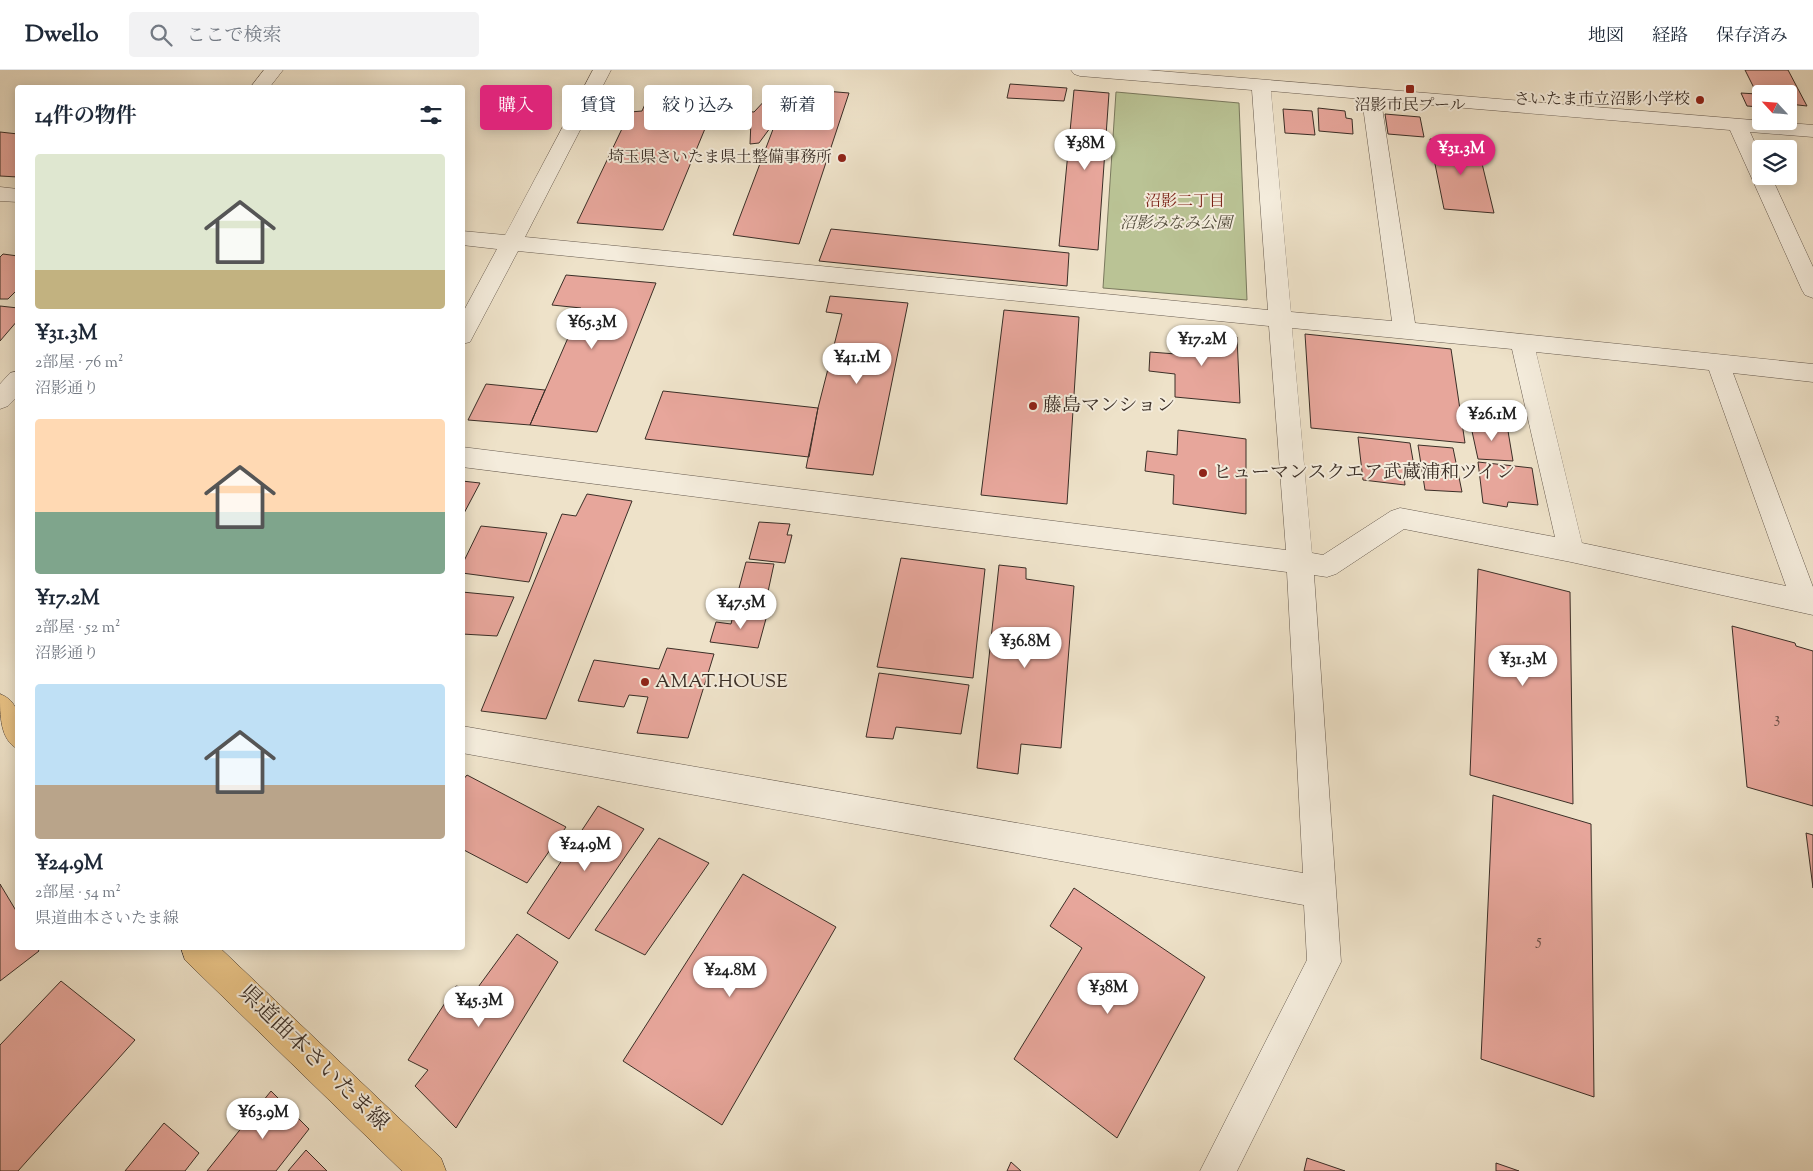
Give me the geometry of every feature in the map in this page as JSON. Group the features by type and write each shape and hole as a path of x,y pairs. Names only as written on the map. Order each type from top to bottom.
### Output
{"main road":[{"path":"0,708 15,731"},
{"name":"県道曲本さいたま線","path":"199,950 428,1171"}],"street":[{"path":"262,85 274,70"},
{"path":"465,330 602,70"},
{"path":"1080,70 1813,131"},
{"path":"1218,1171 1324,962 1300,562 1261,86"},
{"path":"1371,94 1405,330"},
{"path":"1737,125 1813,290"},
{"path":"0,194 15,196"},
{"path":"465,238 1405,330 1813,373"},
{"path":"1522,343 1571,551"},
{"path":"1718,363 1809,602"},
{"path":"0,400 15,382"},
{"path":"0,408 15,410"},
{"path":"465,457 1327,566 1400,518 1571,551 1809,602"},
{"path":"465,740 1320,892"}],"green space":[{"name":"沼影みなみ公園","path":"1116,92 1239,103 1247,300 1103,288"}],"building":[{"path":"1745,70 1788,70 1796,85 1752,85"},
{"path":"1010,84 1067,88 1064,101 1007,98"},
{"path":"1798,89 1807,106 1798,105"},
{"path":"1074,90 1109,93 1098,250 1059,246"},
{"path":"834,92 849,93 799,244 733,235 773,130 834,130"},
{"path":"1741,93 1752,94 1752,106 1747,106"},
{"path":"762,103 762,130 769,130 759,143 750,144 752,112"},
{"path":"644,106 644,130 704,130 663,230 577,223 621,130 634,130 634,112 642,111"},
{"path":"1318,108 1345,111 1346,118 1352,119 1353,134 1319,131"},
{"path":"1283,109 1312,111 1315,135 1285,133"},
{"path":"1385,114 1420,117 1424,137 1388,134"},
{"path":"0,132 15,134 15,177 0,176"},
{"path":"1430,139 1477,143 1494,213 1444,209"},
{"path":"831,229 1069,253 1067,286 819,261"},
{"path":"3,254 15,256 15,292 8,299 0,299 0,257"},
{"path":"566,275 656,283 597,432 530,425 581,308 552,305"},
{"path":"830,296 908,303 873,475 806,468 818,408 842,314 826,312"},
{"path":"0,306 15,308 15,324 0,341"},
{"name":"藤島マンション","path":"1004,310 1079,317 1067,504 981,495"},
{"path":"1176,331 1237,337 1240,403 1175,397 1175,374 1149,371 1150,352 1176,354"},
{"path":"1305,334 1451,349 1465,443 1311,428"},
{"path":"486,384 545,390 530,425 468,420"},
{"path":"663,391 818,408 809,457 645,439"},
{"path":"1470,422 1507,425 1513,461 1478,459"},
{"name":"ヒューマンスクエア武蔵浦和ツイン","path":"1178,430 1246,439 1246,514 1173,504 1174,475 1145,471 1147,451 1177,455"},
{"path":"1358,437 1410,443 1414,466 1403,464 1405,485 1363,480"},
{"path":"1418,445 1453,448 1462,492 1425,490"},
{"path":"1478,462 1532,468 1538,505 1508,502 1507,507 1483,503"},
{"path":"465,481 480,483 465,511"},
{"path":"587,494 632,501 546,719 481,711 562,514 576,516"},
{"path":"759,522 790,524 787,535 792,535 785,563 749,559"},
{"path":"481,526 547,533 529,582 465,573 465,559"},
{"path":"901,558 985,569 973,678 877,667"},
{"path":"746,562 774,564 764,610 734,607"},
{"path":"999,565 1026,568 1026,579 1074,586 1061,748 1021,744 1018,774 977,768"},
{"path":"1478,569 1570,592 1573,804 1470,775"},
{"path":"465,592 514,597 497,636 465,634"},
{"path":"734,611 767,615 758,648 710,642 716,622 731,624"},
{"path":"1732,626 1795,643 1796,646 1813,651 1813,806 1747,787"},
{"name":"AMAT.HOUSE","path":"667,648 714,654 688,738 637,733 648,697 629,695 624,707 578,701 594,660 659,669"},
{"path":"879,673 969,685 961,734 896,727 893,739 866,737"},
{"path":"467,775 566,827 527,883 465,851 465,777"},
{"path":"1493,795 1591,824 1594,1097 1481,1059"},
{"path":"598,806 644,829 569,939 527,913"},
{"path":"1806,833 1813,835 1813,888"},
{"path":"659,838 709,863 645,955 595,930"},
{"path":"743,874 836,927 722,1125 623,1061"},
{"path":"0,884 15,909 15,950 39,951 0,981"},
{"path":"1074,888 1205,977 1117,1138 1014,1059 1082,948 1050,926"},
{"path":"517,934 558,962 456,1128 415,1086 428,1070 408,1060 456,986 476,990"},
{"path":"61,981 135,1040 18,1171 0,1171 0,1045"},
{"path":"271,1091 309,1129 276,1171 207,1171"},
{"path":"164,1123 199,1153 185,1171 125,1171"},
{"path":"306,1150 327,1171 288,1171"},
{"path":"1307,1158 1345,1171 1304,1171"},
{"path":"1011,1162 1021,1171 1007,1171"},
{"path":"1496,1163 1519,1171 1496,1171"}],"place":[{"name":"沼影市民プール","path":"1410,89"},
{"name":"さいたま市立沼影小学校","path":"1700,100"},
{"name":"埼玉県さいたま県土整備事務所","path":"842,158"},
{"name":"藤島マンション","path":"1033,406"},
{"name":"ヒューマンスクエア武蔵浦和ツイン","path":"1203,473"},
{"name":"AMAT.HOUSE","path":"645,682"}],"district":[{"name":"沼影二丁目","path":"1185,202"}]}
